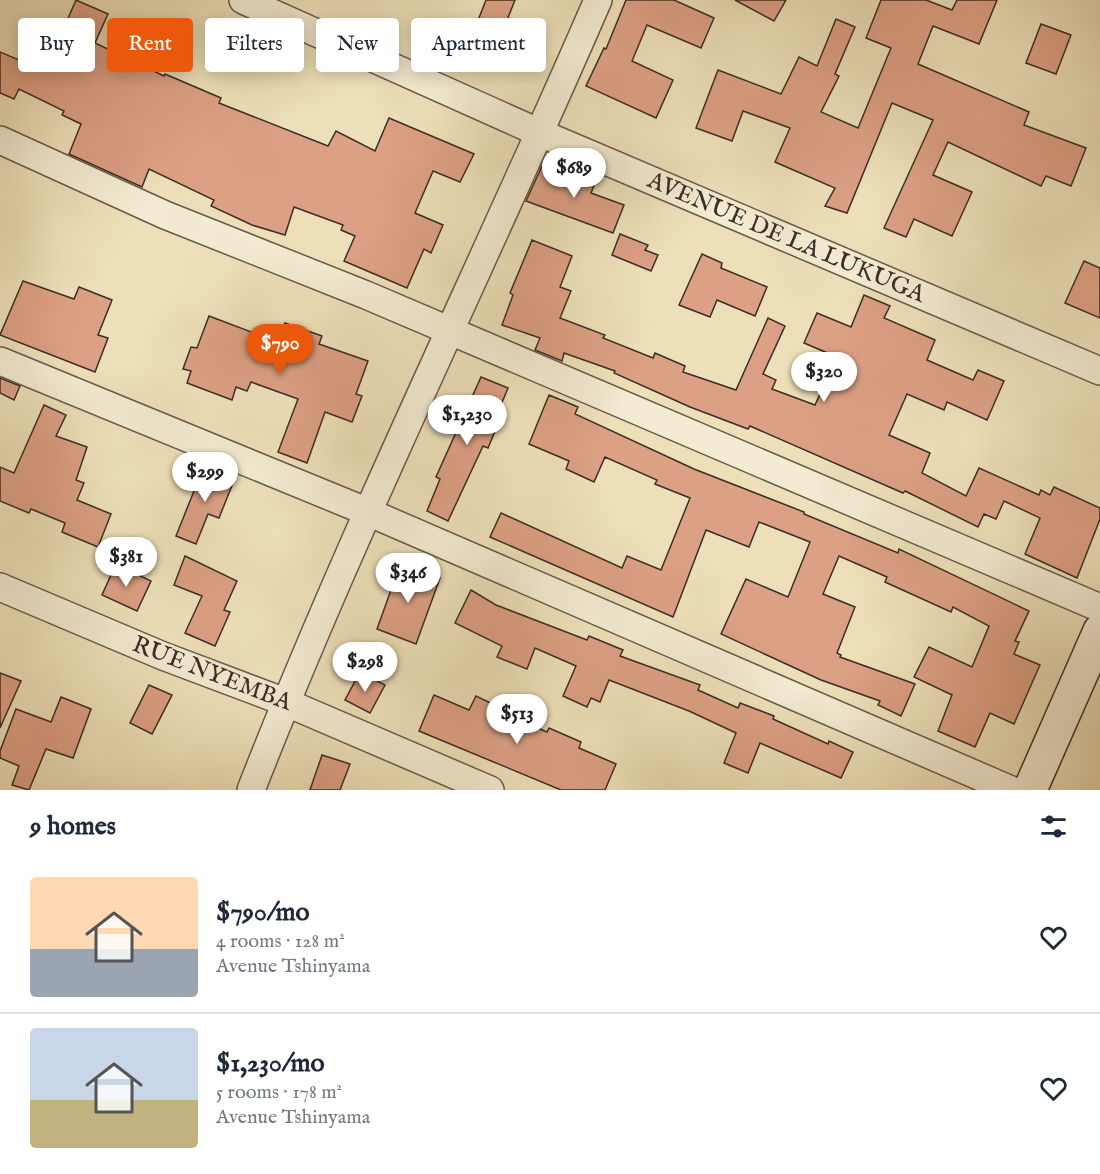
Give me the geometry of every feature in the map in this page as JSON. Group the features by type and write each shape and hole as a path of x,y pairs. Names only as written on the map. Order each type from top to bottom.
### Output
{"street":[{"name":"AVENUE DE LA LUKUGA","path":"243,0 540,133 1100,371"},
{"path":"251,790 285,702 368,512 598,0"},
{"path":"0,140 165,215 450,331 1100,608"},
{"path":"0,361 368,512 1011,790"},
{"name":"RUE NYEMBA","path":"0,587 163,656 285,702 490,790"},
{"path":"1030,790 1100,631"}],"building":[{"path":"76,0 108,14 95,43 95,18 68,18"},
{"path":"486,0 515,0 508,18 479,18"},
{"path":"626,0 674,0 714,18 701,48 647,25 632,61 673,80 656,118 586,86 604,48 606,49"},
{"path":"735,0 786,0 774,21"},
{"path":"881,0 926,0 952,10 957,0 997,0 979,44 933,26 918,64 1029,112 1024,125 1086,148 1071,186 1046,176 1041,186 948,142 933,175 972,192 952,236 914,219 906,237 884,228 933,120 892,103 847,213 825,206 835,188 775,162 790,128 743,111 732,141 696,128 718,70 781,94 799,57 817,66 836,19 855,27 835,74 839,76 821,112 858,128 891,48 866,38"},
{"path":"1041,24 1071,35 1056,74 1026,63"},
{"path":"95,43 107,49 107,72 156,72 164,76 165,74 221,98 219,103 328,146 336,131 375,151 389,118 474,154 460,182 433,171 415,213 443,225 431,253 424,249 407,288 344,261 355,236 341,230 343,225 294,207 285,235 252,225 211,206 214,200 149,169 142,187 69,154 81,124 62,115 64,111 19,89 14,99 0,93 0,52 18,60 18,72 95,72"},
{"path":"543,164 595,183 591,193 624,205 613,233 526,201"},
{"path":"620,234 648,245 645,250 658,255 651,271 612,255"},
{"path":"532,240 572,256 560,287 571,291 560,318 605,335 603,338 653,358 655,353 685,366 683,372 736,390 768,318 785,326 763,374 776,380 772,389 815,405 837,357 804,343 817,313 851,327 864,295 890,306 884,318 935,340 927,360 973,380 978,370 1004,381 987,420 947,402 944,410 907,394 889,435 930,453 922,473 966,496 979,468 1039,495 1041,490 1050,495 1054,487 1100,508 1100,519 1077,578 1025,554 1040,518 1004,501 996,519 984,514 978,527 905,491 903,493 750,426 748,429 690,407 614,373 615,371 564,353 562,361 535,350 540,338 502,325 513,295 510,293"},
{"path":"702,254 722,263 721,268 767,287 755,316 717,300 710,317 679,305"},
{"path":"1084,261 1100,268 1100,318 1065,303"},
{"path":"23,281 74,299 79,287 112,300 98,335 108,338 95,372 0,335"},
{"path":"209,316 278,342 285,323 322,336 319,344 368,361 356,394 362,396 352,422 325,412 307,463 278,452 298,399 251,382 247,391 236,387 232,400 187,383 191,371 183,369 191,347 197,348"},
{"path":"481,377 508,388 494,422 498,424 488,448 483,446 448,521 427,511 440,479 436,477"},
{"path":"0,378 20,386 14,400 0,393"},
{"path":"549,395 578,407 575,414 694,469 804,512 804,514 898,553 899,549 1029,611 1015,641 1019,642 1014,654 1040,665 1014,724 990,713 975,747 938,731 952,695 914,677 929,647 972,667 989,626 953,607 951,612 885,582 887,577 839,556 823,594 855,607 837,653 841,655 840,657 915,684 901,716 878,705 880,701 821,680 721,634 746,579 788,597 810,542 759,522 749,547 706,530 673,617 490,537 501,513 622,568 627,556 661,570 690,498 655,484 657,480 605,457 594,482 566,469 569,461 529,444"},
{"path":"44,405 66,415 56,436 87,447 76,480 84,483 77,500 111,514 98,547 62,532 65,523 31,509 29,513 0,501 0,467 14,473"},
{"path":"204,466 235,478 219,518 208,514 196,544 176,536"},
{"path":"185,556 237,581 224,610 230,612 215,646 185,633 202,596 174,585"},
{"path":"116,564 151,581 137,611 102,595"},
{"path":"400,565 440,578 416,644 377,629"},
{"path":"471,590 496,605 587,640 589,636 623,650 620,656 700,685 698,690 738,708 740,703 774,716 773,719 828,744 829,741 853,752 841,778 760,743 748,773 724,763 736,733 689,711 609,680 600,702 591,698 587,707 563,696 576,666 535,648 527,669 497,657 502,646 455,623"},
{"path":"360,672 385,685 370,713 345,700"},
{"path":"0,673 21,681 0,728"},
{"path":"149,685 172,695 152,734 130,723"},
{"path":"434,695 469,710 476,696 505,710 504,713 547,732 549,728 581,742 579,748 616,764 605,790 561,790 419,731"},
{"path":"61,697 91,709 73,758 46,749 29,790 12,785 19,766 0,758 0,751 16,709 51,722"},
{"path":"322,755 350,764 340,790 310,790"}]}
